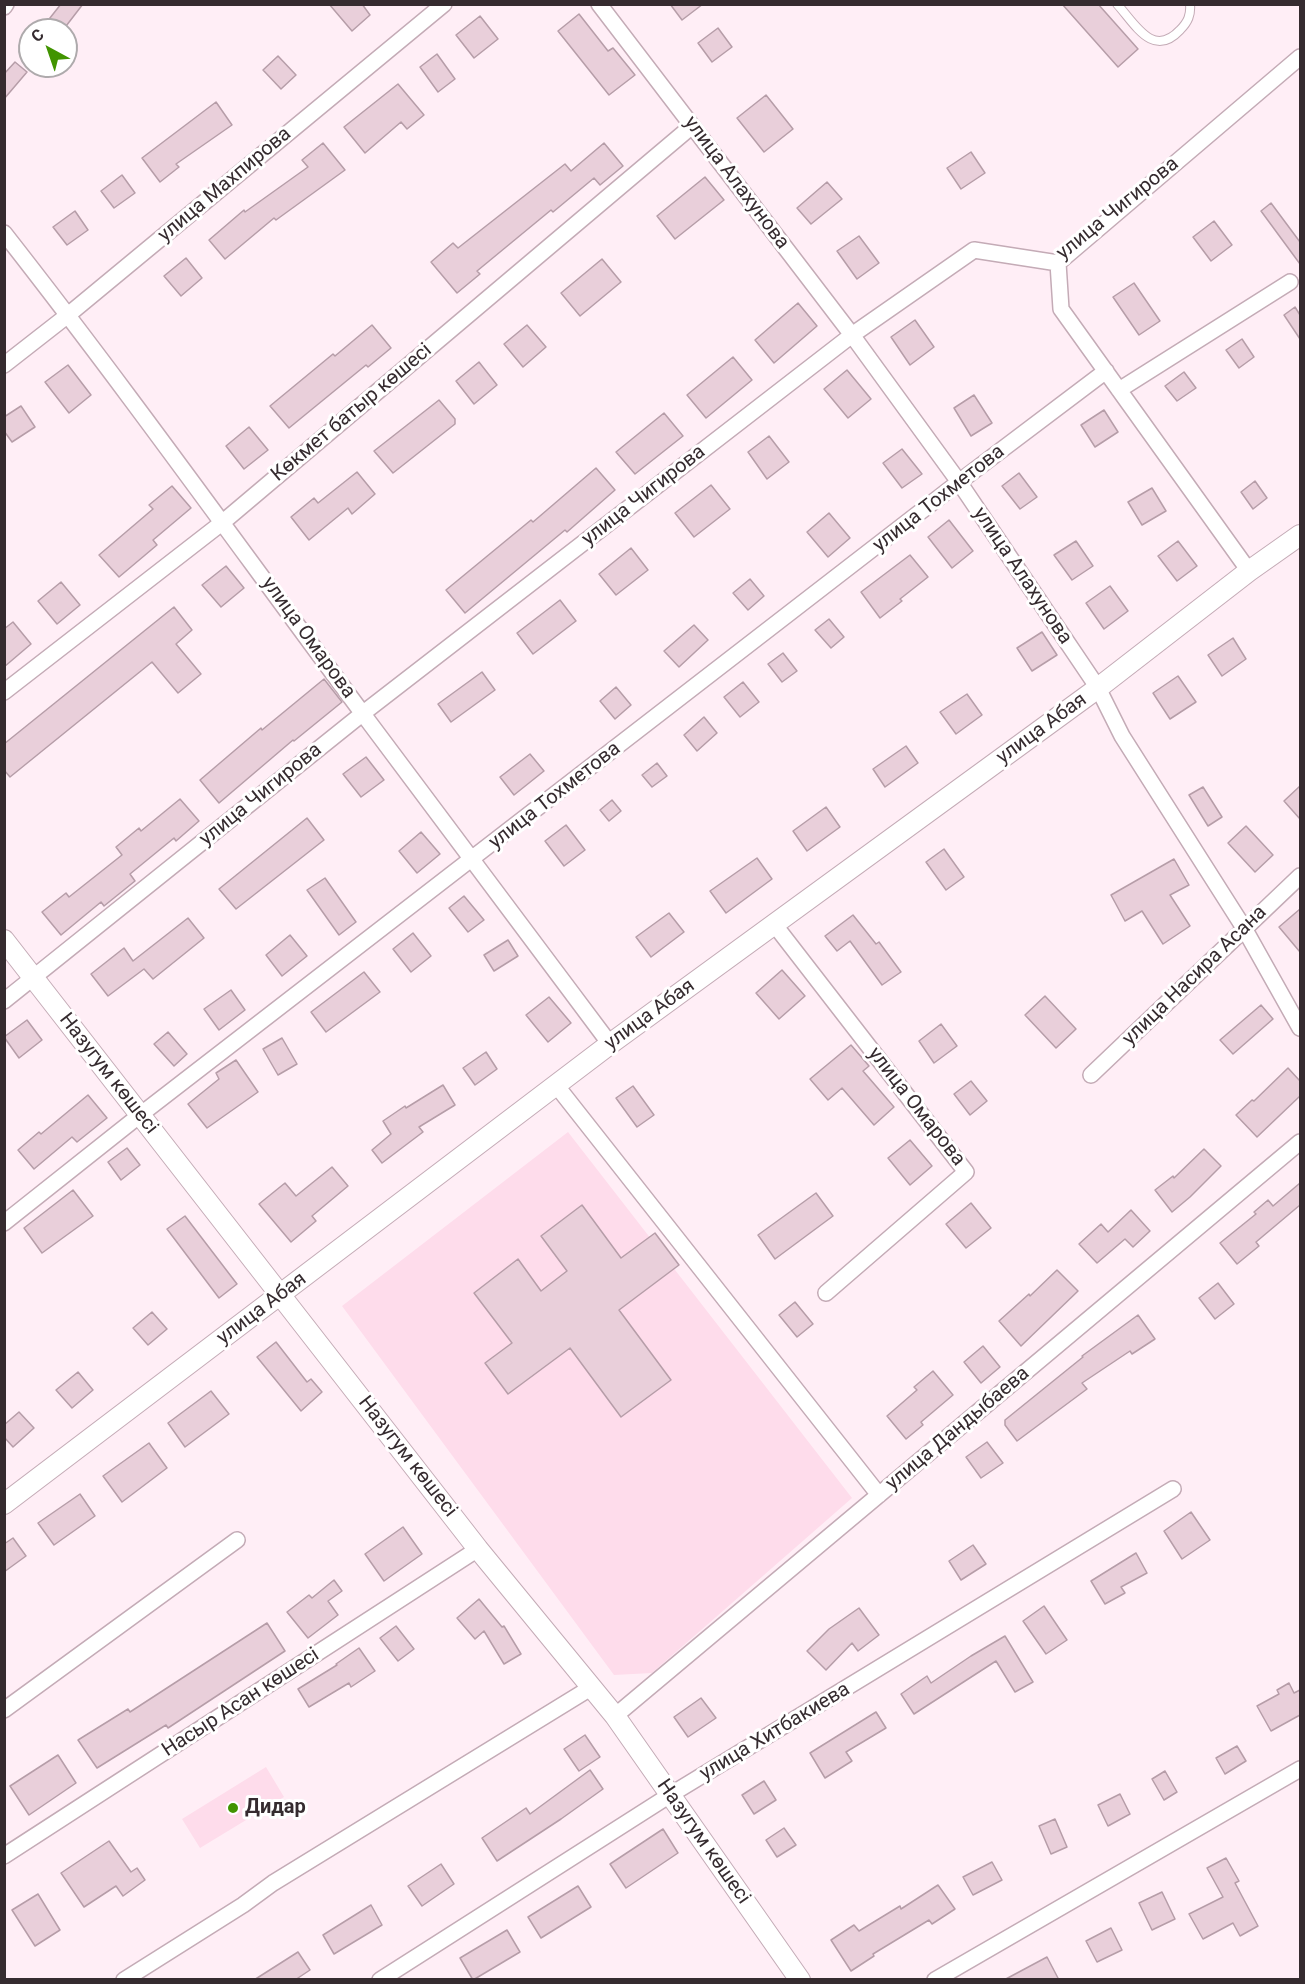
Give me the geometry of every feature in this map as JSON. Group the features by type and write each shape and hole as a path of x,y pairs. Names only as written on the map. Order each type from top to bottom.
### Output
{"street":[{"name":"улица Махпирова","path":"4,365 68,315 444,4"},
{"name":"улица Алахунова","path":"599,4 852,335 959,482 1098,688 1122,736 1244,928 1300,1028"},
{"name":"улица Чигирова","path":"4,1001 362,714 852,335 974,250 1058,263 1300,57"},
{"name":"Көкмет батыр көшесі","path":"4,692 223,522 692,126"},
{"name":"улица Омарова","path":"4,233 223,522 362,714 610,1044"},
{"path":"1058,263 1061,309 1248,571"},
{"path":"1119,390 1290,282"},
{"name":"улица Тохметова","path":"4,1222 959,482 1106,371"},
{"name":"улица Абая","path":"4,1503 610,1044 1098,688 1248,571 1300,535"},
{"name":"улица Насира Асана","path":"1091,1076 1300,876"},
{"name":"улица Омарова","path":"774,924 966,1172 826,1293"},
{"name":"Назугум көшесі","path":"4,940 478,1549 615,1716 800,1980"},
{"path":"556,1085 879,1495"},
{"name":"улица Дандыбаева","path":"615,1716 1300,1142"},
{"name":"улица Хитбакиева","path":"380,1980 670,1795 1173,1489"},
{"path":"4,1710 237,1540"},
{"name":"Насыр Асан көшесі","path":"4,1856 478,1549"},
{"path":"124,1980 243,1905 273,1883 592,1687"},
{"path":"935,1980 1300,1769"}],"lane":[{"path":"1117,4 1148,39 1159,42 1170,39 1186,24 1190,4"}],"shaded area":[{"path":"568,1132 852,1498 652,1673 614,1675 342,1306"},
{"name":"Дидар","path":"266,1767 284,1797 200,1848 182,1819"}],"building":[{"path":"61,4 83,4 72,18 50,18"},
{"path":"329,4 362,4 370,15 352,31"},
{"path":"670,4 703,4 682,20"},
{"path":"1062,4 1098,4 1138,49 1118,67"},
{"path":"579,14 608,51 613,48 635,75 609,95 558,31"},
{"path":"480,16 498,39 474,58 456,35"},
{"path":"718,28 732,47 712,62 698,43"},
{"path":"437,54 455,79 438,92 420,67"},
{"path":"278,56 296,75 281,89 263,70"},
{"path":"15,62 18,64 18,78 22,78 4,99 4,74"},
{"path":"398,84 424,115 407,129 401,122 365,153 344,127"},
{"path":"766,95 793,129 764,152 737,118"},
{"path":"216,102 232,125 176,164 179,167 160,182 142,158"},
{"path":"323,143 345,170 276,220 274,218 225,259 209,240 244,210 245,212 308,167 302,160"},
{"path":"604,143 623,166 600,185 594,178 553,212 551,210 477,271 480,274 457,293 431,262 453,243 458,248 565,164 571,171"},
{"path":"971,152 985,173 961,189 947,168"},
{"path":"122,175 135,193 114,208 101,191"},
{"path":"705,177 724,200 675,239 657,216"},
{"path":"827,182 842,199 811,224 797,208"},
{"path":"1271,203 1300,242 1300,264 1261,211"},
{"path":"75,211 88,230 67,245 53,227"},
{"path":"1214,221 1232,245 1211,261 1193,237"},
{"path":"859,236 879,263 857,279 837,251"},
{"path":"186,258 202,278 181,296 164,276"},
{"path":"602,259 621,282 580,316 561,293"},
{"path":"1134,283 1160,321 1139,335 1113,297"},
{"path":"798,303 817,326 774,363 755,340"},
{"path":"1295,307 1300,315 1300,339 1284,315"},
{"path":"915,320 934,347 910,365 891,337"},
{"path":"372,325 391,348 368,367 366,365 289,428 270,406"},
{"path":"527,325 546,347 523,367 504,344"},
{"path":"1242,339 1254,357 1239,368 1226,350"},
{"path":"733,357 752,380 706,418 687,395"},
{"path":"479,362 497,385 474,404 456,381"},
{"path":"68,365 91,395 69,413 45,382"},
{"path":"847,370 871,399 848,418 824,389"},
{"path":"1184,372 1196,388 1177,401 1165,386"},
{"path":"974,395 992,423 971,436 954,408"},
{"path":"439,400 455,419 455,424 393,473 374,451"},
{"path":"21,406 35,427 12,442 4,431 4,417"},
{"path":"1104,410 1118,432 1095,447 1081,425"},
{"path":"664,413 683,436 635,474 616,452"},
{"path":"249,427 268,450 244,469 226,446"},
{"path":"769,436 789,462 767,479 748,452"},
{"path":"902,449 922,474 902,488 883,463"},
{"path":"596,468 615,490 567,532 565,530 465,613 446,590 531,520 533,522"},
{"path":"357,472 375,494 352,514 348,508 309,540 291,517 314,498 318,503"},
{"path":"1019,473 1037,497 1020,509 1002,486"},
{"path":"1255,481 1267,498 1253,509 1241,492"},
{"path":"711,485 730,509 694,537 675,513"},
{"path":"172,486 191,508 153,540 157,545 119,577 99,555 153,509 149,505"},
{"path":"1152,488 1166,511 1142,525 1128,502"},
{"path":"829,513 850,538 828,557 807,532"},
{"path":"949,520 973,551 952,568 928,537"},
{"path":"1076,541 1093,566 1072,580 1054,555"},
{"path":"1178,541 1197,566 1177,581 1158,556"},
{"path":"631,548 648,570 616,595 599,574"},
{"path":"910,555 928,577 880,618 861,592"},
{"path":"226,566 244,588 221,607 202,585"},
{"path":"750,579 764,596 748,610 733,593"},
{"path":"61,582 80,605 57,624 38,601"},
{"path":"1110,586 1128,611 1104,629 1086,603"},
{"path":"560,600 576,621 533,654 517,633"},
{"path":"174,607 192,630 176,644 201,674 178,693 152,662 10,777 4,770 4,744"},
{"path":"829,619 844,637 831,648 815,630"},
{"path":"13,622 31,644 4,667 4,629"},
{"path":"694,625 708,640 679,667 664,651"},
{"path":"1042,632 1057,655 1032,671 1017,648"},
{"path":"1233,638 1246,659 1222,676 1208,655"},
{"path":"783,653 797,671 782,682 768,664"},
{"path":"482,672 495,690 451,722 438,704"},
{"path":"1178,676 1196,702 1170,719 1153,693"},
{"path":"324,679 342,702 219,803 200,780"},
{"path":"743,682 759,702 740,717 724,697"},
{"path":"616,687 631,705 615,719 600,701"},
{"path":"967,694 982,715 956,734 940,712"},
{"path":"704,717 717,733 697,751 684,735"},
{"path":"906,746 918,763 885,787 873,769"},
{"path":"530,754 544,771 514,795 500,777"},
{"path":"366,757 384,780 361,797 343,774"},
{"path":"657,763 667,776 652,787 642,775"},
{"path":"1300,786 1300,819 1284,801"},
{"path":"1203,787 1222,817 1208,826 1189,795"},
{"path":"180,799 199,821 176,841 174,838 130,874 135,881 104,906 101,902 61,935 42,912 66,893 69,897 122,855 116,847 139,828 141,831"},
{"path":"612,800 621,811 609,821 600,810"},
{"path":"826,807 840,827 807,851 793,831"},
{"path":"307,818 324,840 236,909 219,889"},
{"path":"566,825 585,850 564,866 545,841"},
{"path":"1246,826 1273,855 1255,872 1228,843"},
{"path":"421,832 440,854 417,873 399,851"},
{"path":"944,849 964,877 946,890 926,862"},
{"path":"757,858 772,879 726,913 710,891"},
{"path":"1174,859 1189,885 1170,895 1190,926 1163,944 1142,911 1125,921 1111,895"},
{"path":"325,878 356,922 339,935 307,890"},
{"path":"464,896 484,920 468,932 449,908"},
{"path":"1300,909 1300,952 1279,927"},
{"path":"669,913 684,932 651,957 636,937"},
{"path":"853,915 876,944 879,942 901,972 882,985 850,941 837,951 825,936"},
{"path":"188,918 204,938 153,979 144,969 108,996 91,974 124,948 133,961"},
{"path":"413,933 431,956 411,972 393,949"},
{"path":"290,935 307,956 282,976 266,955"},
{"path":"508,940 518,956 494,971 484,955"},
{"path":"782,970 805,996 779,1019 756,993"},
{"path":"364,972 380,992 326,1032 311,1012"},
{"path":"231,990 245,1010 219,1030 204,1009"},
{"path":"1045,996 1076,1029 1056,1048 1025,1015"},
{"path":"549,997 571,1023 548,1042 526,1015"},
{"path":"1261,1005 1273,1019 1233,1054 1220,1040"},
{"path":"27,1020 42,1040 19,1058 4,1037"},
{"path":"941,1024 957,1046 934,1063 919,1041"},
{"path":"168,1032 187,1054 174,1066 154,1044"},
{"path":"282,1038 297,1064 278,1075 263,1049"},
{"path":"851,1045 869,1066 863,1071 894,1107 874,1125 842,1088 828,1100 810,1079"},
{"path":"486,1052 497,1069 475,1085 463,1068"},
{"path":"236,1060 258,1092 207,1128 188,1104 219,1079 216,1073"},
{"path":"1288,1068 1300,1081 1300,1096 1257,1137 1236,1115"},
{"path":"971,1081 987,1101 970,1115 954,1094"},
{"path":"443,1085 455,1105 419,1127 423,1132 382,1163 372,1150 391,1134 383,1121"},
{"path":"633,1086 654,1115 637,1127 616,1098"},
{"path":"88,1095 107,1118 77,1142 72,1137 34,1169 18,1150"},
{"path":"910,1140 932,1166 910,1185 888,1158"},
{"path":"127,1148 140,1165 121,1180 108,1162"},
{"path":"1204,1149 1221,1166 1172,1212 1155,1190 1173,1176 1174,1178"},
{"path":"332,1167 348,1186 312,1216 316,1221 291,1242 259,1204 285,1183 296,1196"},
{"path":"1300,1183 1300,1205 1256,1242 1259,1246 1237,1264 1220,1243 1256,1214 1254,1212 1268,1200 1273,1206"},
{"path":"73,1190 93,1216 42,1253 24,1228"},
{"path":"816,1193 833,1216 775,1259 758,1235"},
{"path":"971,1203 991,1228 966,1248 946,1224"},
{"path":"582,1205 621,1258 655,1233 679,1265 619,1310 671,1380 621,1417 570,1348 508,1394 485,1363 512,1343 474,1293 518,1259 541,1291 567,1271 541,1236"},
{"path":"1131,1210 1150,1231 1133,1247 1125,1239 1097,1263 1079,1244 1101,1224 1108,1232"},
{"path":"185,1216 237,1284 219,1298 167,1229"},
{"path":"1057,1270 1078,1291 1021,1346 999,1321"},
{"path":"1218,1283 1234,1304 1215,1319 1199,1298"},
{"path":"795,1302 813,1324 797,1337 779,1315"},
{"path":"152,1312 167,1329 148,1345 133,1328"},
{"path":"1138,1315 1155,1339 1132,1354 1130,1351 1082,1383 1087,1389 1017,1441 1005,1425 1005,1420 1082,1356"},
{"path":"276,1342 307,1382 311,1379 322,1392 301,1411 257,1357"},
{"path":"983,1346 1000,1367 981,1383 964,1362"},
{"path":"933,1371 953,1395 921,1422 923,1425 906,1439 887,1416 917,1390 914,1387"},
{"path":"78,1372 93,1390 72,1408 56,1390"},
{"path":"211,1391 229,1414 185,1447 168,1423"},
{"path":"19,1412 34,1428 13,1447 4,1437 4,1425"},
{"path":"987,1442 1003,1463 981,1478 966,1457"},
{"path":"149,1443 167,1468 122,1502 103,1476"},
{"path":"80,1494 95,1516 54,1545 38,1523"},
{"path":"1191,1512 1210,1540 1182,1559 1164,1531"},
{"path":"403,1527 422,1554 384,1581 365,1554"},
{"path":"13,1538 26,1556 4,1572 4,1544"},
{"path":"973,1545 986,1564 961,1580 949,1561"},
{"path":"1136,1553 1147,1573 1121,1587 1125,1593 1105,1604 1091,1581"},
{"path":"334,1580 342,1591 328,1601 338,1615 308,1638 287,1612 309,1595 312,1598"},
{"path":"479,1599 502,1627 504,1626 521,1654 504,1664 484,1631 475,1639 457,1618"},
{"path":"1044,1606 1067,1640 1046,1654 1023,1621"},
{"path":"859,1608 879,1635 858,1651 852,1643 826,1670 807,1651 829,1629"},
{"path":"267,1623 285,1651 168,1728 166,1725 97,1768 78,1740 128,1709 130,1712"},
{"path":"396,1626 414,1649 398,1661 380,1638"},
{"path":"1005,1636 1033,1682 1015,1692 996,1661 914,1714 901,1694 927,1676 931,1683"},
{"path":"359,1648 375,1671 351,1687 349,1683 309,1707 298,1689 337,1665"},
{"path":"1289,1683 1294,1693 1300,1690 1300,1715 1271,1731 1257,1706 1279,1694 1277,1690"},
{"path":"701,1698 716,1718 688,1737 674,1717"},
{"path":"876,1712 886,1728 846,1752 852,1761 825,1778 810,1753"},
{"path":"585,1735 600,1757 579,1771 564,1749"},
{"path":"1237,1746 1246,1761 1225,1774 1216,1758"},
{"path":"58,1755 76,1783 29,1815 10,1786"},
{"path":"590,1770 603,1789 497,1861 482,1838 526,1808 530,1814"},
{"path":"1165,1771 1177,1792 1164,1800 1152,1779"},
{"path":"764,1781 776,1800 754,1814 742,1795"},
{"path":"1120,1794 1130,1814 1108,1826 1098,1805"},
{"path":"1055,1819 1067,1847 1051,1854 1039,1826"},
{"path":"784,1828 796,1845 777,1857 766,1840"},
{"path":"663,1829 678,1853 626,1888 610,1864"},
{"path":"109,1841 131,1872 137,1868 145,1880 123,1896 116,1886 84,1907 61,1873"},
{"path":"1226,1858 1239,1881 1235,1883 1258,1926 1240,1936 1233,1923 1203,1939 1189,1914 1223,1897 1207,1868"},
{"path":"992,1862 1002,1880 973,1895 963,1877"},
{"path":"441,1864 454,1884 422,1906 408,1886"},
{"path":"938,1885 955,1909 932,1924 929,1920 873,1954 874,1956 851,1971 831,1940 854,1925 859,1931 900,1906 901,1909"},
{"path":"578,1886 591,1907 541,1938 528,1917"},
{"path":"1162,1892 1175,1919 1152,1930 1139,1903"},
{"path":"38,1894 60,1930 35,1946 12,1910"},
{"path":"371,1905 382,1925 334,1954 323,1935"},
{"path":"1111,1928 1122,1950 1097,1962 1086,1941"},
{"path":"507,1930 520,1952 473,1980 460,1958"},
{"path":"298,1952 310,1970 295,1980 254,1980"},
{"path":"1047,1957 1059,1980 1004,1980"}],"place":[{"name":"Дидар","path":"233,1808"}]}
